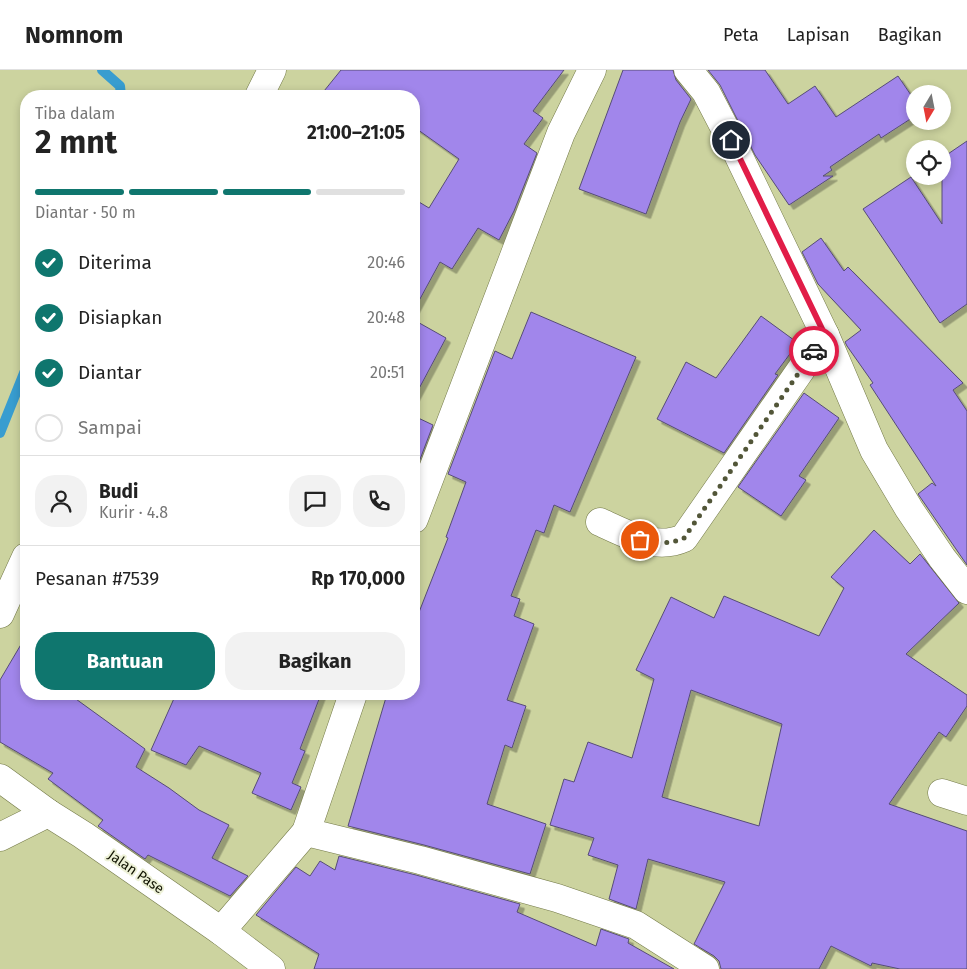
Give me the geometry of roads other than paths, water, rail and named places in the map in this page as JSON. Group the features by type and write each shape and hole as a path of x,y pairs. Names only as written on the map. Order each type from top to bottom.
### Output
{"street":[{"path":"262,90 272,70"},
{"path":"420,503 562,133 592,70"},
{"path":"688,70 706,92 731,140 825,335 874,450 909,509 942,558 967,590"},
{"path":"600,522 640,540 670,543 684,538 825,335"},
{"path":"0,614 15,570"},
{"path":"221,931 306,832 352,700"},
{"name":"Jalan Pase","path":"0,778 221,931 271,969"},
{"path":"0,837 48,813"},
{"path":"306,832 420,860 557,898 636,924 705,969"}],"waterway":[{"path":"102,70 120,86 120,90"},
{"path":"0,433 20,383"}]}
